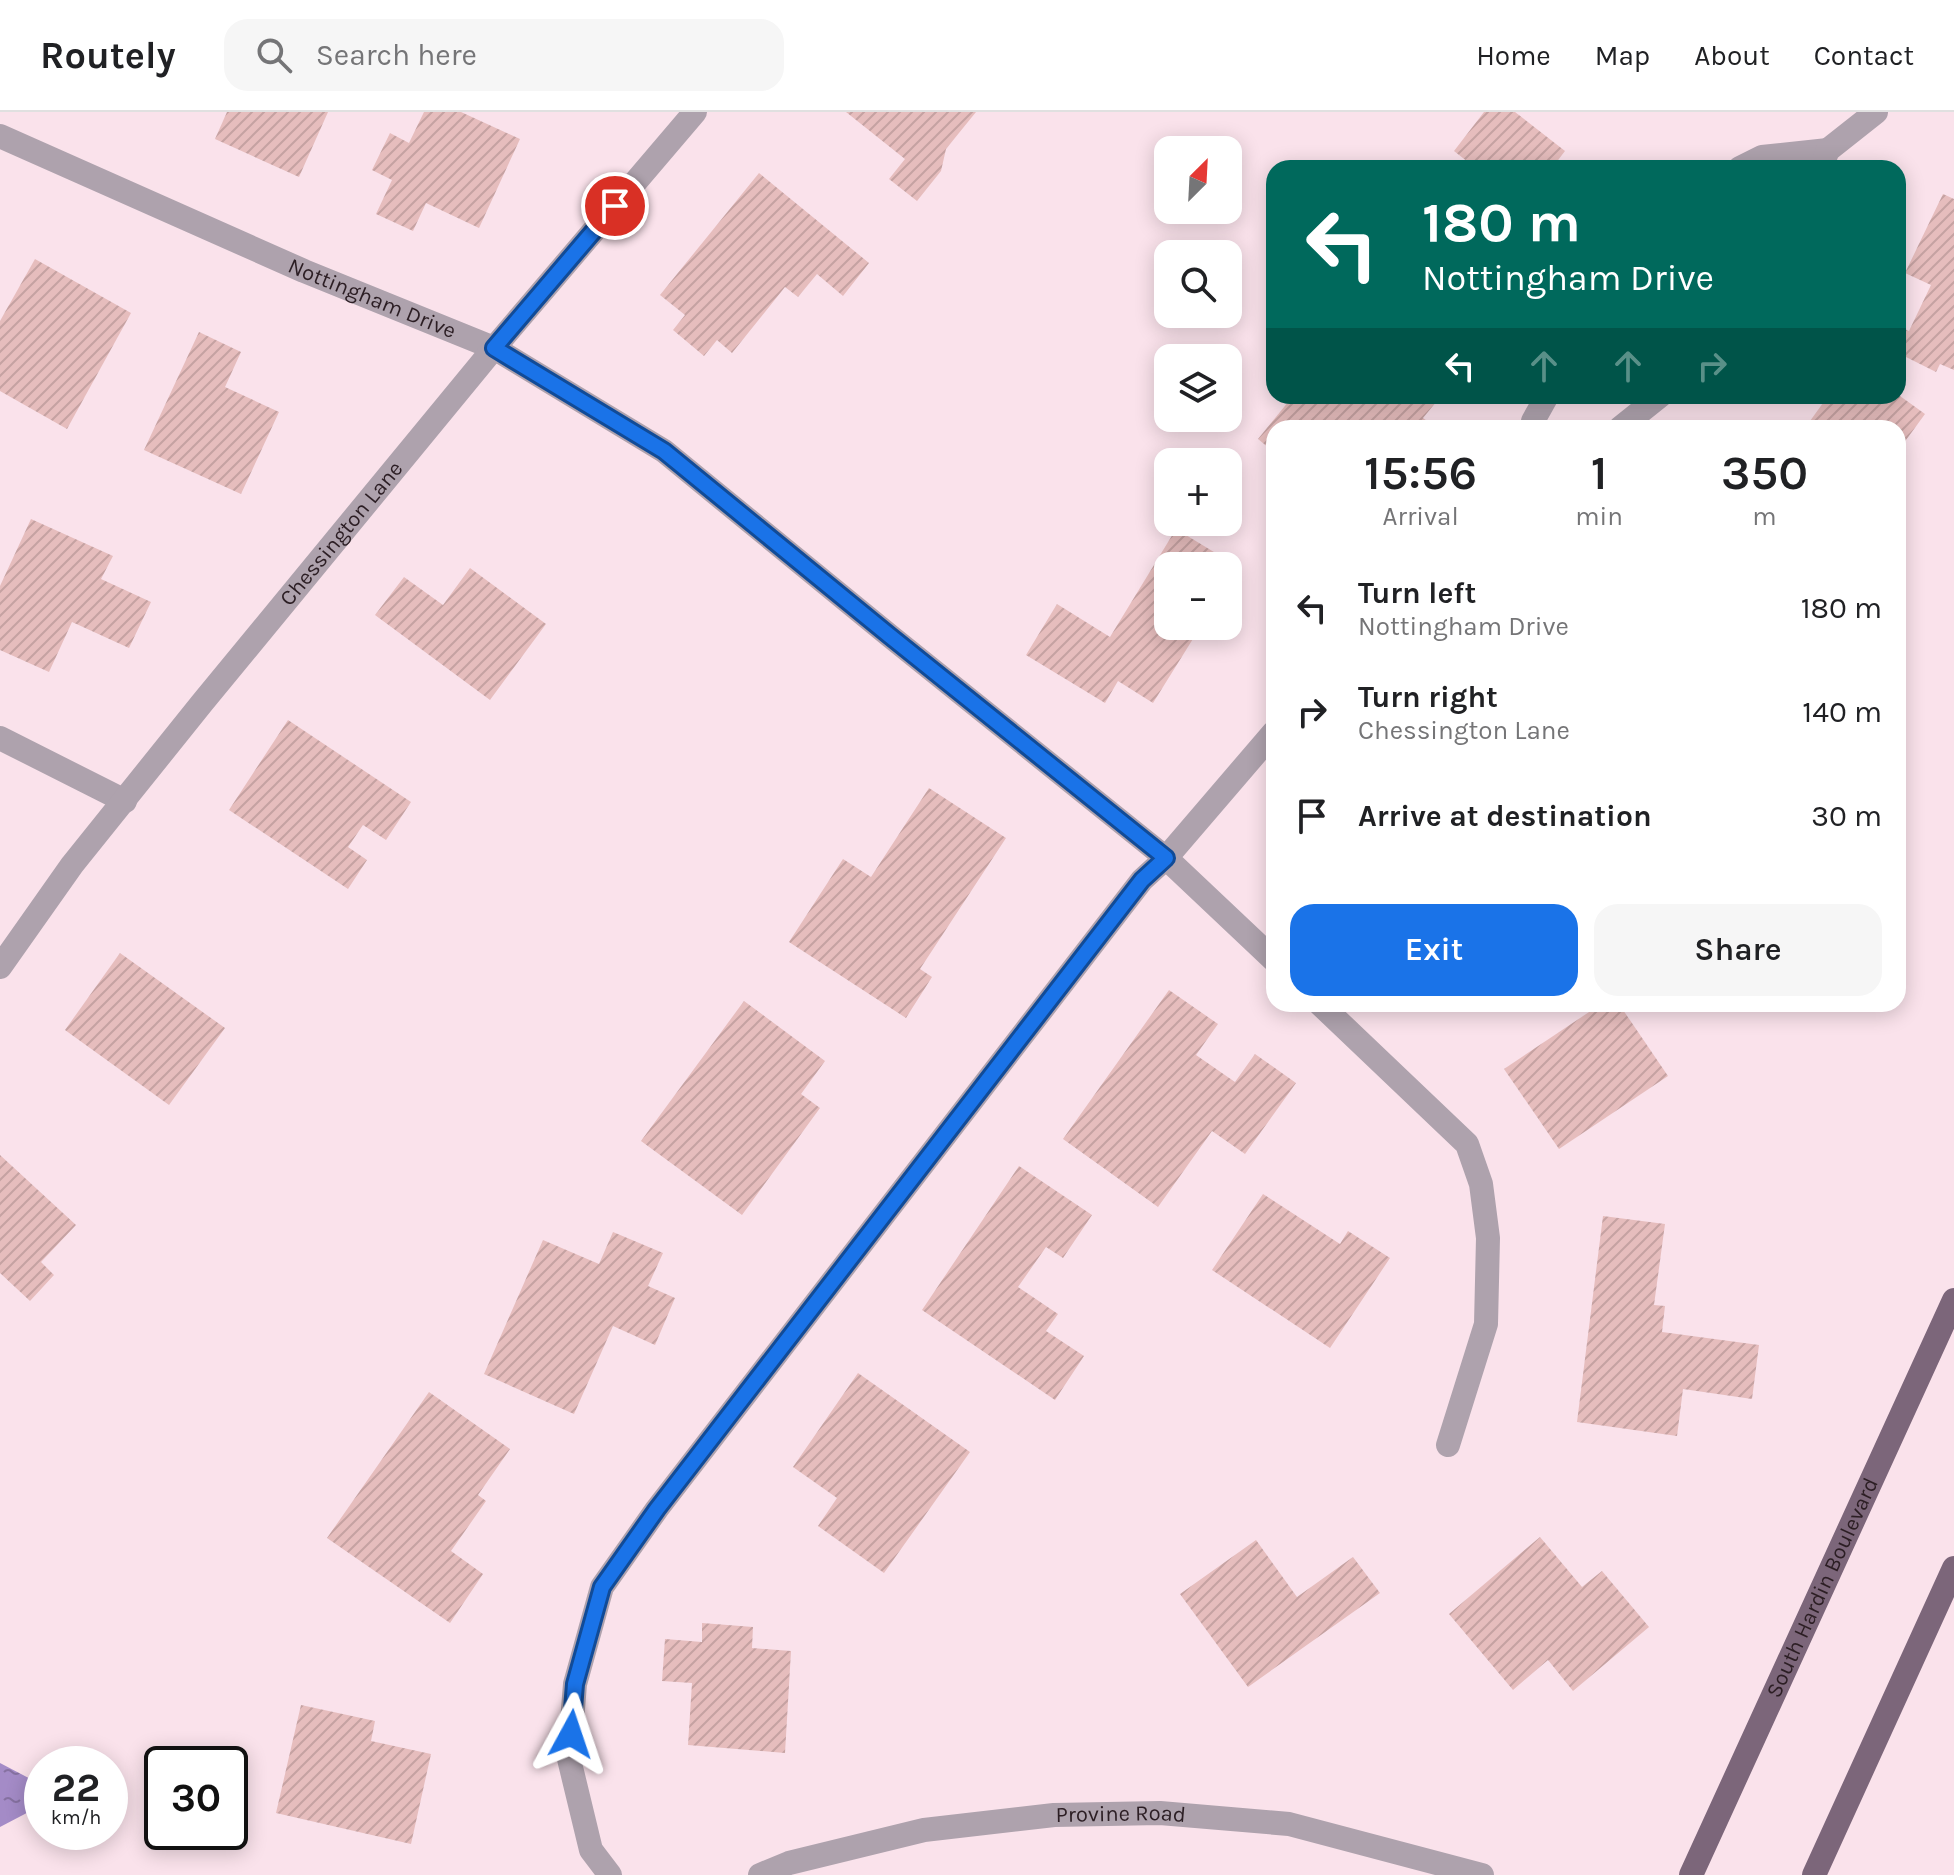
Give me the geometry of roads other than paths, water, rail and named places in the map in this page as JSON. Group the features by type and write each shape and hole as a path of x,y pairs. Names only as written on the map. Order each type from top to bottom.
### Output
{"main road":[{"name":"South Hardin Boulevard","path":"1691,1875 1954,1300"},
{"path":"1814,1875 1954,1568"}],"street":[{"name":"Chessington Lane","path":"0,967 72,865 202,703 494,348 695,112"},
{"path":"1756,160 1762,157 1825,159 1876,112"},
{"name":"Nottingham Drive","path":"0,136 304,271 494,348 664,451 1166,858 1266,952"},
{"path":"1630,420 1650,404"},
{"path":"0,738 125,801"},
{"path":"610,1875 591,1850 569,1759 575,1684 602,1587 666,1497 1142,880 1166,858 1266,741"},
{"path":"1328,1012 1467,1144 1481,1184 1488,1238 1486,1324 1448,1445"},
{"name":"Provine Road","path":"760,1875 789,1863 924,1830 1054,1815 1160,1813 1289,1824 1482,1875"}],"water":[{"path":"0,1763 24,1776 24,1814 0,1827"}]}
